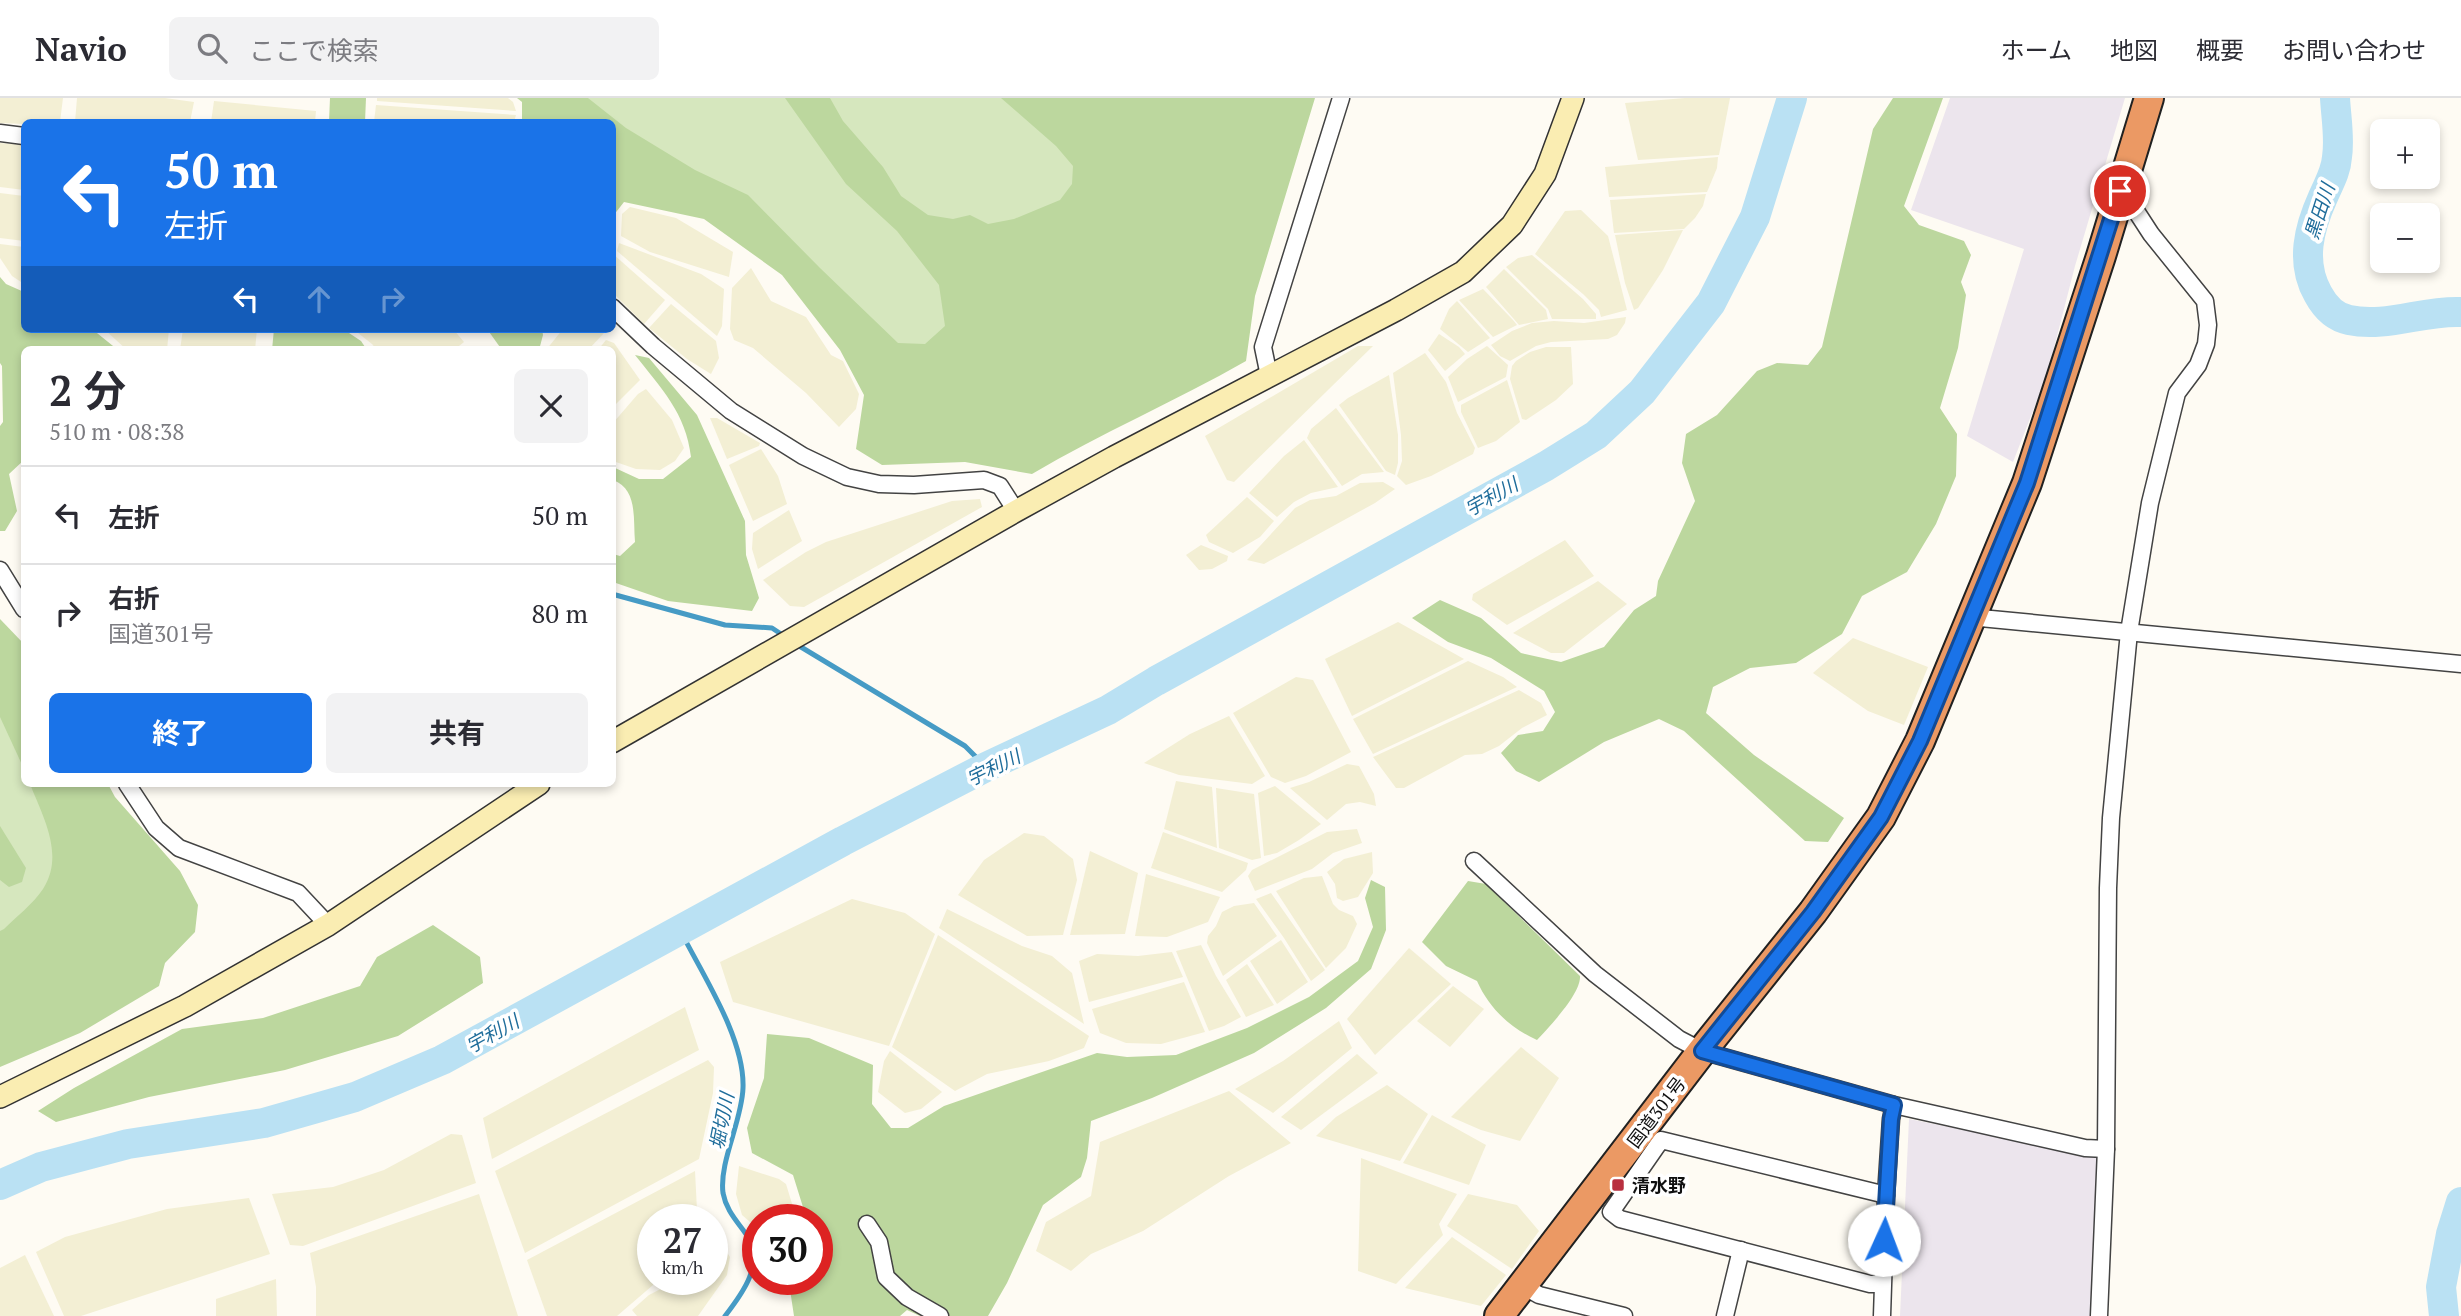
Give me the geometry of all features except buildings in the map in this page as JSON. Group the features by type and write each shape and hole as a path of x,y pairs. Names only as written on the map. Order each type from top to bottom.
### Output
{"highway":[{"name":"国道301号","path":"1499,1316 1702,1051 1813,912 1881,817 1920,741 1969,617 2027,483 2149,98"}],"street":[{"path":"1269,376 1263,347 1341,98"},
{"path":"616,740 1016,511 1463,272 1512,225 1532,195 1545,174 1573,98"},
{"path":"0,133 21,136"},
{"path":"2099,1316 2106,1149 2110,846 2129,632 2150,503 2177,393 2198,365 2207,344 2208,326 2205,301 2151,234 2125,194 2120,191"},
{"path":"616,311 653,346 731,411 803,456 847,477 879,484 914,485 984,480 1000,486 1016,511"},
{"path":"0,570 21,604"},
{"path":"1969,617 2461,664"},
{"path":"129,787 156,828 178,848 298,893 328,925"},
{"path":"0,1097 185,1006 328,925 532,787"},
{"path":"1474,861 1595,974 1679,1039 1702,1051 1894,1105 2085,1148 2106,1149"},
{"path":"1882,1316 1886,1195 1894,1105"},
{"path":"1882,1284 1870,1284 1620,1219 1611,1212 1661,1140 1886,1195"},
{"path":"867,1224 879,1242 886,1277 907,1297 940,1316"},
{"path":"1725,1316 1741,1250"},
{"path":"1523,1286 1539,1295 1624,1316"}],"shaded area":[{"path":"0,98 63,98 60,119 21,119 21,124 0,123"},
{"path":"77,98 165,98 194,102 191,119 75,119"},
{"path":"377,98 508,98 513,102 516,111 377,101"},
{"path":"1685,98 1730,98 1719,155 1638,160 1625,103"},
{"path":"1950,98 2125,98 2075,266 2047,375 2013,462 1967,436 2024,249 1911,210"},
{"path":"214,101 316,111 315,119 211,119"},
{"path":"376,105 516,115 515,119 374,119"},
{"path":"0,143 21,145 21,190 0,187"},
{"path":"1718,157 1717,168 1707,192 1609,197 1605,167"},
{"path":"0,193 21,196 21,241 0,238"},
{"path":"1706,194 1703,206 1684,229 1614,233 1610,200"},
{"path":"630,207 676,218 733,252 729,277 650,252 621,236 622,214"},
{"path":"1581,210 1608,236 1627,310 1601,317 1599,310 1583,294 1535,254 1565,211"},
{"path":"1683,230 1663,270 1634,310 1615,235"},
{"path":"619,243 701,274 724,289 722,326 717,336 617,251"},
{"path":"0,244 21,247 21,282 12,276 0,258"},
{"path":"1532,255 1583,299 1596,314 1596,319 1552,319 1548,309 1506,267 1518,258"},
{"path":"616,257 665,300 644,324 616,296"},
{"path":"751,268 771,301 806,317 831,355 843,361 859,394 856,409 839,427 806,393 753,348 734,340 730,329 732,288"},
{"path":"1504,269 1546,310 1548,319 1519,325 1486,287"},
{"path":"1483,289 1517,325 1493,337 1459,300"},
{"path":"1457,301 1490,338 1468,352 1440,329 1449,309"},
{"path":"671,304 716,341 719,358 711,374 687,359 649,328"},
{"path":"1626,317 1617,335 1608,339 1551,342 1536,346 1510,361 1500,356 1491,345 1512,331 1532,323 1584,323"},
{"path":"108,333 169,333 167,346 123,346"},
{"path":"182,333 257,333 255,346 181,346"},
{"path":"358,333 456,333 464,342 459,346 372,344"},
{"path":"560,333 604,333 592,346 549,346"},
{"path":"1439,334 1465,354 1445,371 1428,350"},
{"path":"606,340 614,343 640,380 616,404 616,346 601,346"},
{"path":"1358,346 1373,346 1234,482 1227,480 1205,436"},
{"path":"1487,346 1508,365 1506,377 1458,402 1448,377 1467,359"},
{"path":"1546,347 1571,347 1573,384 1556,400 1526,420 1522,419 1510,379 1512,366 1530,352"},
{"path":"1425,353 1446,382 1457,413 1475,448 1473,454 1431,476 1406,485 1397,476 1402,461 1401,435 1393,373"},
{"path":"1389,375 1398,435 1395,475 1386,471 1339,405"},
{"path":"1507,380 1520,422 1496,441 1478,448 1461,412 1461,405"},
{"path":"646,389 672,420 684,448 675,461 660,470 636,469 616,462 616,420 638,394"},
{"path":"1336,408 1384,472 1362,474 1342,486 1307,438 1311,429"},
{"path":"710,418 717,418 760,443 759,446 727,459"},
{"path":"1304,440 1338,487 1311,493 1294,502 1277,517 1249,493 1284,456"},
{"path":"761,449 778,476 787,504 753,521 729,465"},
{"path":"1383,482 1395,489 1375,503 1264,564 1247,560 1295,508 1310,500 1336,496 1360,483"},
{"path":"1247,497 1274,521 1260,537 1233,553 1209,542 1206,535"},
{"path":"980,499 982,507 804,607 790,606 763,580 826,542 952,501"},
{"path":"789,510 802,541 758,569 752,549 753,533"},
{"path":"1565,540 1594,576 1507,625 1472,600 1473,594"},
{"path":"1201,545 1228,556 1227,561 1212,569 1199,570 1186,555"},
{"path":"1598,581 1627,604 1564,653 1551,653 1513,633"},
{"path":"1398,622 1464,659 1352,716 1325,659"},
{"path":"1853,638 1928,667 1904,725 1868,711 1813,673"},
{"path":"1468,661 1503,677 1517,687 1373,754 1353,719"},
{"path":"1296,677 1313,680 1351,752 1306,776 1285,783 1271,777 1233,713"},
{"path":"1519,690 1541,703 1547,715 1482,754 1465,755 1404,788 1396,788 1373,757"},
{"path":"1229,716 1265,776 1252,784 1179,775 1144,763 1190,734"},
{"path":"1347,764 1359,766 1374,794 1376,806 1360,802 1346,804 1327,820 1290,788 1309,782"},
{"path":"1176,781 1212,787 1217,848 1164,829"},
{"path":"1275,786 1321,824 1277,853 1264,856 1258,793"},
{"path":"1216,788 1254,794 1261,858 1252,860 1219,848"},
{"path":"1357,829 1362,843 1333,853 1312,869 1255,891 1248,876 1252,870 1327,832"},
{"path":"1163,832 1248,863 1246,870 1222,892 1151,868"},
{"path":"1024,833 1044,836 1073,859 1077,880 1063,935 1027,936 958,895 984,860"},
{"path":"1090,851 1138,873 1125,934 1070,935"},
{"path":"1372,852 1373,873 1358,897 1343,901 1337,898 1335,884 1327,872 1344,859"},
{"path":"1146,874 1220,897 1208,922 1167,937 1135,936"},
{"path":"1322,876 1333,904 1353,916 1357,924 1346,948 1326,968 1276,891 1304,878"},
{"path":"1271,893 1325,970 1311,981 1256,899"},
{"path":"852,899 905,913 935,934 889,1046 733,1002 720,962"},
{"path":"1254,903 1277,936 1223,976 1207,943 1208,936 1222,912 1234,906"},
{"path":"947,909 1022,946 1052,956 1072,973 1084,1024 939,928"},
{"path":"938,935 1089,1036 1084,1048 1049,1061 987,1074 955,1091 892,1047"},
{"path":"1281,940 1308,982 1277,1004 1250,961"},
{"path":"1201,945 1241,1017 1209,1031 1176,951"},
{"path":"1409,948 1451,984 1375,1055 1347,1019"},
{"path":"1172,952 1183,977 1089,1002 1079,961 1097,954 1138,956"},
{"path":"1247,964 1274,1005 1246,1017 1226,980"},
{"path":"1184,982 1205,1032 1161,1044 1126,1043 1100,1033 1092,1009"},
{"path":"1453,986 1484,1009 1450,1047 1417,1021"},
{"path":"685,1007 699,1050 492,1159 483,1118"},
{"path":"1339,1021 1352,1048 1273,1113 1235,1089 1283,1061"},
{"path":"1521,1047 1559,1078 1520,1141 1481,1130 1451,1117"},
{"path":"890,1051 942,1092 921,1109 905,1113 878,1092 884,1061"},
{"path":"1357,1054 1378,1073 1301,1130 1281,1117"},
{"path":"708,1060 714,1067 713,1093 699,1159 525,1253 495,1171"},
{"path":"1387,1085 1428,1114 1400,1161 1316,1136 1336,1117"},
{"path":"1229,1091 1291,1143 1229,1176 1143,1231 1091,1254 1071,1271 1036,1251 1046,1222 1091,1196 1100,1142"},
{"path":"1432,1115 1486,1145 1469,1185 1403,1163"},
{"path":"1909,1119 2101,1157 2095,1316 1900,1316"},
{"path":"451,1134 462,1135 476,1183 303,1246 290,1245 272,1194 333,1187 384,1170"},
{"path":"1361,1158 1457,1194 1439,1224 1443,1235 1396,1284 1358,1271"},
{"path":"739,1166 779,1179 786,1184 792,1204 742,1204 742,1215 736,1194"},
{"path":"695,1171 697,1204 637,1204 637,1295 641,1295 617,1316 547,1316 527,1260"},
{"path":"479,1194 518,1316 316,1316 316,1287 310,1253"},
{"path":"1468,1194 1517,1205 1539,1231 1512,1269 1447,1226"},
{"path":"249,1198 270,1254 81,1316 64,1316 36,1252 65,1237 167,1209"},
{"path":"1452,1237 1506,1275 1481,1306 1405,1288"},
{"path":"25,1255 54,1316 0,1316 0,1268"},
{"path":"276,1279 277,1316 216,1316 216,1299"},
{"path":"649,1295 713,1295 698,1316 637,1316 632,1310"}],"green space":[{"path":"330,98 366,98 365,119 329,119"},
{"path":"517,98 588,98 615,119 522,119 522,102"},
{"path":"563,98 1054,98 1083,146 1074,212 917,361 616,125 616,119 606,119"},
{"path":"785,98 830,98 843,121 883,167 901,196 928,215 953,219 970,215 988,224 1014,219 1060,200 1072,184 1073,166 1056,146 1001,98 1315,98 1255,296 1246,361 1032,474 965,462 882,465 856,449 864,395 840,350 782,275 704,219 624,202 616,212 616,120 695,170 748,195 898,343 925,344 945,326 939,285 897,231 846,184"},
{"path":"1893,98 1943,98 1904,206 1919,225 1964,241 1971,255 1961,282 1966,295 1958,348 1940,408 1957,434 1956,476 1936,524 1907,572 1862,596 1842,634 1796,663 1750,668 1713,687 1706,713 1754,755 1844,818 1828,842 1805,841 1684,731 1659,719 1604,742 1539,782 1516,771 1501,753 1518,735 1543,731 1555,712 1544,691 1491,658 1448,642 1412,618 1440,600 1481,618 1521,653 1561,662 1604,647 1634,610 1656,596 1658,581 1695,501 1682,463 1686,434 1717,415 1757,371 1777,363 1808,365 1822,347 1873,129"},
{"path":"0,277 6,284 21,291 21,333 97,333 113,346 21,346 21,463 9,474 17,511 5,531 0,531 0,426 3,422"},
{"path":"274,333 349,333 364,346 272,346"},
{"path":"490,333 543,333 540,346 499,346"},
{"path":"635,355 649,358 697,415 745,521 746,555 759,598 752,611 668,601 616,583 616,555 620,556 635,542 633,506 627,490 616,482 616,468 639,479 663,479 691,457 684,427 663,390"},
{"path":"0,619 21,641 21,762 0,717"},
{"path":"0,688 21,737 21,787 43,787 63,832 57,897 0,941"},
{"path":"31,787 110,787 115,797 180,871 198,905 195,932 165,963 159,986 80,1033 0,1067 0,931 39,895 49,876 52,850 46,823"},
{"path":"0,826 26,868 22,882 9,887 0,880"},
{"path":"1371,880 1385,887 1386,930 1371,969 1326,1008 1254,1053 1152,1098 1091,1121 1087,1158 1081,1177 1043,1205 1007,1283 988,1316 920,1316 907,1310 900,1316 794,1316 791,1295 833,1295 833,1204 802,1204 793,1175 752,1153 747,1128 764,1078 767,1034 809,1038 873,1065 872,1104 891,1128 908,1128 944,1106 1097,1053 1127,1057 1176,1055 1247,1028 1309,997 1358,961 1373,927 1365,898"},
{"path":"1468,881 1486,884 1580,976 1576,992 1537,1040 1518,1030 1501,1016 1477,981 1446,966 1422,942"},
{"path":"433,925 480,957 483,983 398,1036 285,1070 149,1097 56,1122 38,1111 74,1088 182,1029 263,1018 360,986 377,957"}],"waterway":[{"name":"宇利川","path":"0,1185 41,1167 128,1144 264,1123 355,1097 442,1060 843,841 986,767 1108,710 1546,466 1596,435 1642,392 1711,303 1755,217 1792,98"},
{"name":"黒田川","path":"2335,98 2338,135 2336,162 2308,245 2309,270 2321,299 2330,311 2339,316 2363,322 2461,312"},
{"path":"616,595 725,625 772,628 784,636"},
{"path":"796,644 965,746 986,767"},
{"name":"堀切川","path":"680,930 730,1028 742,1069 742,1101 724,1168 723,1193 729,1210 752,1245 754,1256 749,1278 725,1316"},
{"name":"黒田川","path":"2444,1316 2441,1287 2451,1234 2461,1202"}],"place":[{"name":"清水野","path":"1618,1185"}],"route":[{"path":"1884,1240 1894,1105 1702,1051 1813,912 1881,817 1920,741 1969,617 2027,483 2120,191"}]}
